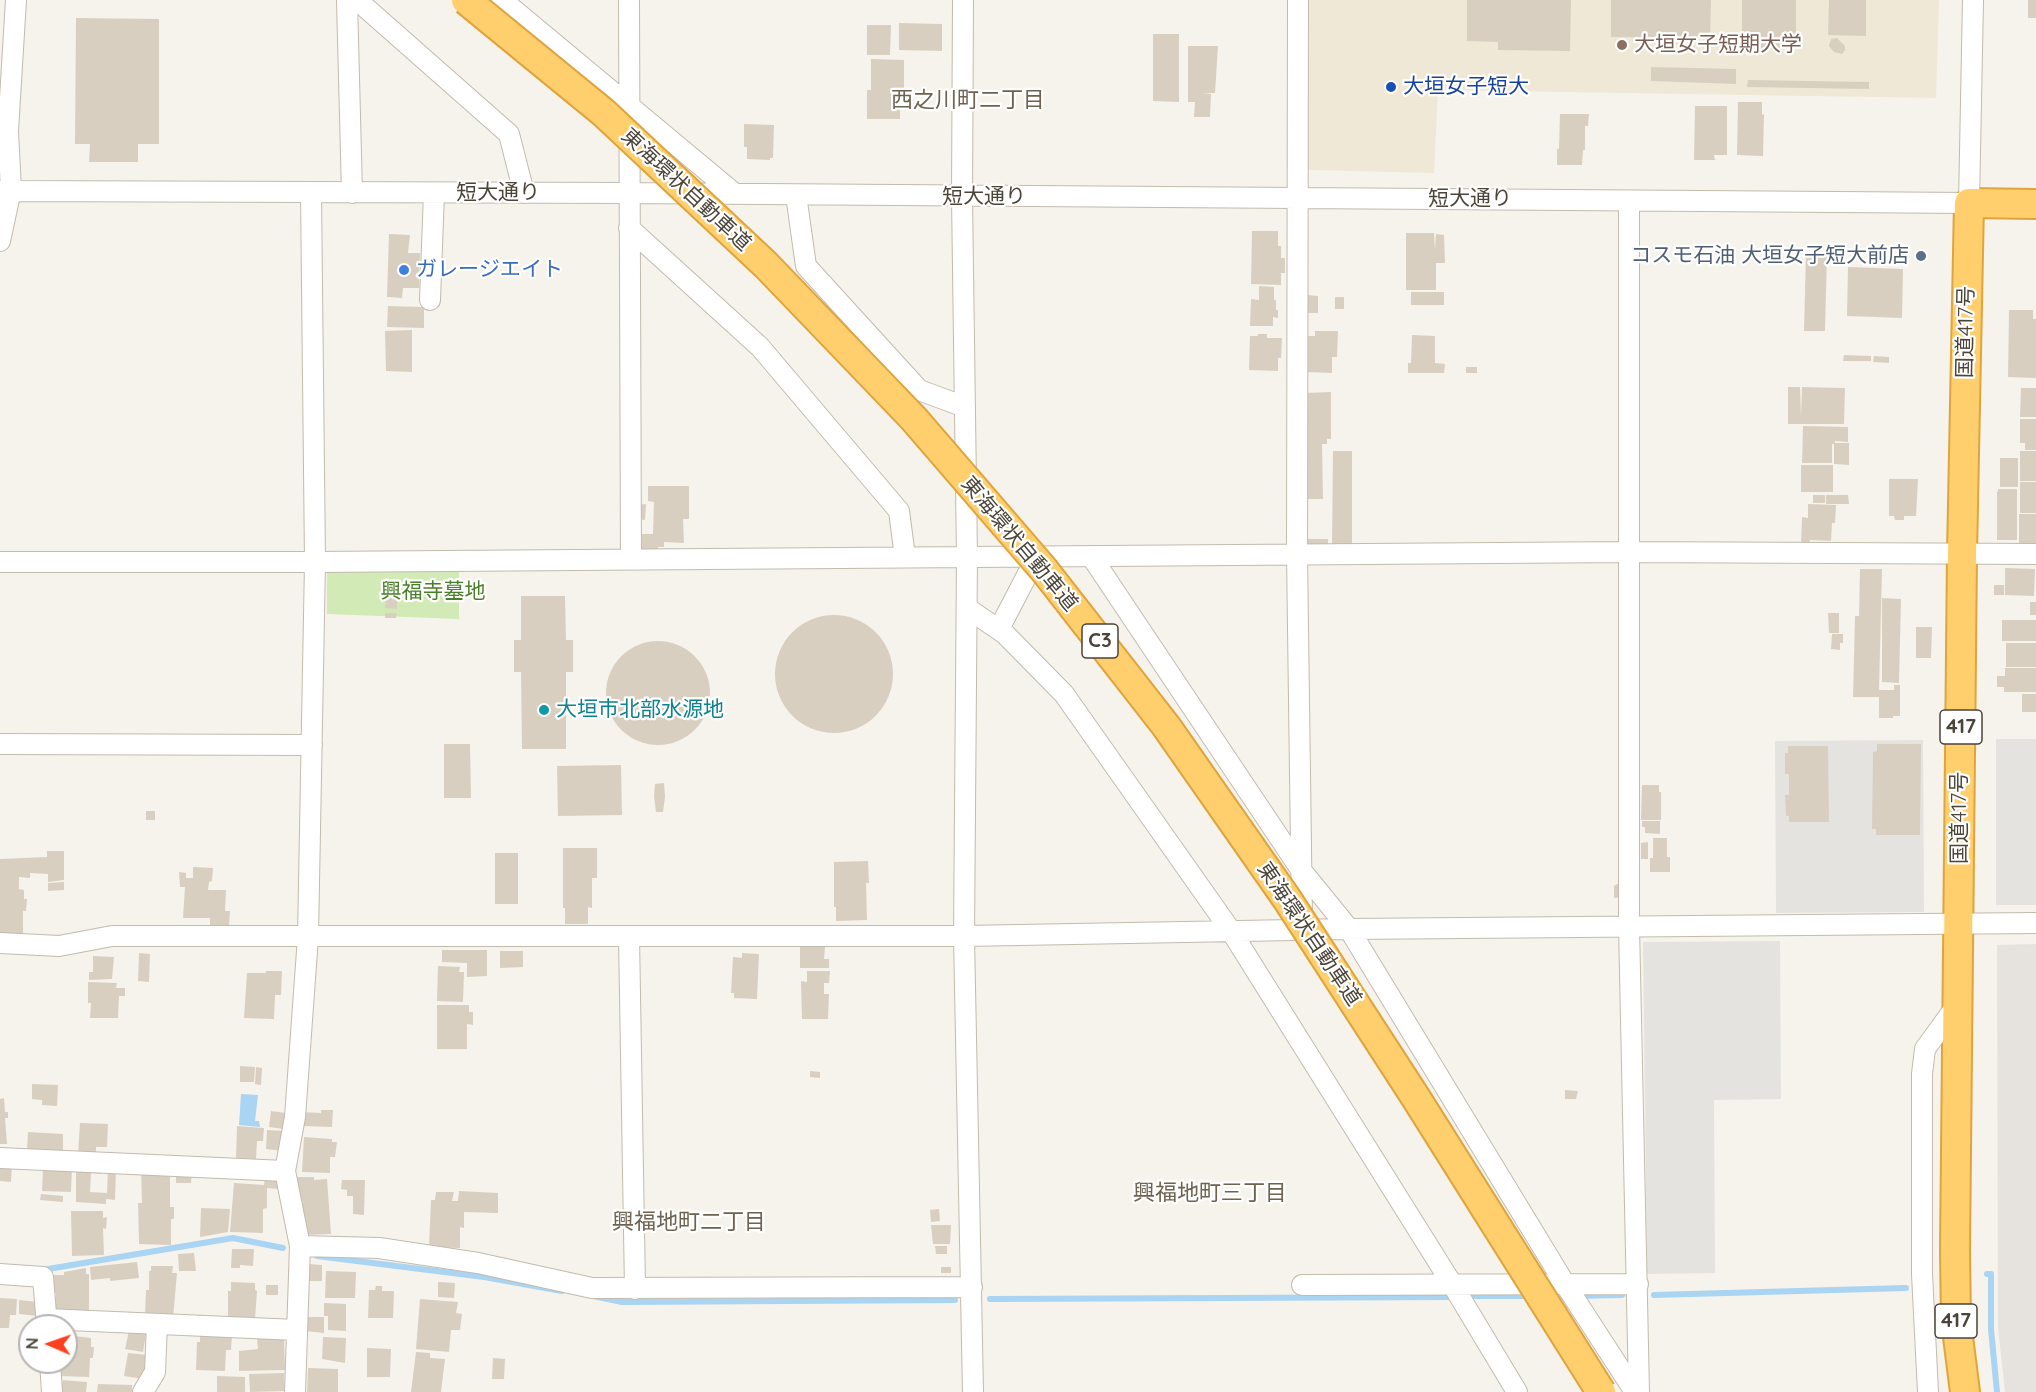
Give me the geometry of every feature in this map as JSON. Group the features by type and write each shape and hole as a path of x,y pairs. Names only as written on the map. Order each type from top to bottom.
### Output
{"highway":[{"name":"東海環状自動車道","path":"466,0 604,113 766,265 914,419 1045,571 1166,726 1287,899 1416,1098 1600,1392"},
{"path":"1969,203 2036,204"},
{"name":"国道417号","path":"1965,1392 1956,1321 1955,1250 1962,554 1969,203"}],"street":[{"path":"0,241 5,190 15,0"},
{"path":"347,0 352,193"},
{"path":"357,0 509,134 524,193"},
{"path":"502,0 735,194"},
{"path":"628,0 631,559"},
{"path":"963,0 962,197 968,557 964,936 973,1392"},
{"path":"1298,0 1297,554 1302,930"},
{"path":"1969,203 1973,0"},
{"name":"短大通り","path":"5,190 1969,203"},
{"path":"295,1392 300,1245 285,1171 295,1117 308,937 315,562 311,193"},
{"path":"430,300 434,193"},
{"path":"796,195 806,266 919,390 965,406"},
{"path":"1629,201 1629,926 1638,1284 1637,1392"},
{"path":"628,228 760,347 900,511 905,557"},
{"path":"0,562 315,562 1628,552 2036,554"},
{"path":"1091,555 1301,870 1349,929 1565,1284 1637,1392"},
{"path":"999,629 1037,556"},
{"path":"967,608 1005,634 1064,694 1231,932 1452,1284 1517,1392"},
{"path":"0,744 312,745"},
{"path":"0,943 59,946 112,936 964,936 1349,929 2036,923"},
{"path":"629,936 635,1289"},
{"path":"1928,1392 1922,1275 1922,1074 1925,1049 1957,1005"},
{"path":"0,1158 285,1171"},
{"path":"300,1245 379,1248 478,1263 592,1288 972,1287"},
{"path":"0,1274 43,1277 46,1314"},
{"path":"1302,1285 1638,1284"},
{"path":"78,1323 297,1330"},
{"path":"143,1392 155,1372 157,1324"},
{"path":"51,1374 52,1392"}],"shaded area":[{"name":"大垣女子短期大学","path":"1306,0 1939,0 1936,98 1438,90 1434,173 1305,170"},
{"path":"1996,739 2036,739 2036,905 1996,905"},
{"path":"1923,740 1924,912 1776,913 1775,741"},
{"path":"1780,941 1781,1099 1714,1100 1715,1273 1647,1274 1643,942"},
{"path":"2036,944 2036,1392 2005,1392 1998,1328 1997,945"}],"green space":[{"name":"興福寺墓地","path":"459,567 459,619 327,614 327,568"}],"water":[{"path":"241,1094 258,1095 255,1121 259,1121 260,1127 239,1125"}],"building":[{"path":"1467,0 1571,0 1570,51 1498,50 1498,42 1467,41"},
{"path":"1611,0 1711,0 1710,38 1611,37"},
{"path":"1742,0 1796,0 1796,48 1751,48 1751,44 1742,44"},
{"path":"1829,0 1866,0 1866,36 1828,35"},
{"path":"2028,0 2036,0 2036,18 2028,18"},
{"path":"76,18 159,19 159,144 138,144 138,162 89,162 90,144 75,144"},
{"path":"899,23 942,24 942,51 899,50"},
{"path":"867,25 891,25 890,55 867,55"},
{"path":"1153,34 1179,34 1179,102 1153,101"},
{"path":"1837,38 1845,46 1842,54 1834,52 1829,46 1831,39"},
{"path":"1188,46 1218,46 1215,93 1202,93 1211,94 1210,117 1194,117 1195,102 1188,102"},
{"path":"871,59 904,60 904,96 900,96 900,119 867,119 867,90 871,90"},
{"path":"1651,67 1736,69 1736,84 1651,81"},
{"path":"1748,80 1869,82 1869,89 1747,87"},
{"path":"1738,102 1762,102 1763,156 1737,155"},
{"path":"1695,106 1727,106 1727,155 1714,155 1715,160 1694,160"},
{"path":"1560,114 1589,114 1588,126 1585,126 1585,150 1583,150 1582,165 1557,165"},
{"path":"744,124 774,125 773,158 770,160 747,159 747,147 744,147"},
{"path":"1252,231 1278,231 1281,258 1285,258 1285,273 1281,273 1281,285 1251,284"},
{"path":"1406,233 1434,233 1435,250 1436,234 1444,235 1445,263 1436,263 1436,290 1406,290"},
{"name":"ガレージエイト","path":"389,234 410,235 408,253 420,253 419,288 403,288 402,298 387,297"},
{"path":"1806,252 1827,253 1825,331 1804,331"},
{"path":"1848,267 1903,269 1902,318 1847,316"},
{"path":"1259,286 1274,287 1278,318 1273,317 1273,326 1250,326 1251,299 1259,300"},
{"path":"1411,292 1444,292 1444,305 1411,305"},
{"path":"1307,295 1318,296 1318,313 1307,313"},
{"path":"1335,297 1344,297 1344,309 1335,309"},
{"path":"388,306 424,307 424,328 387,327"},
{"path":"2009,310 2033,310 2033,319 2036,319 2036,378 2008,377"},
{"path":"412,330 412,372 386,371 385,331"},
{"path":"1315,331 1338,331 1337,357 1332,357 1332,373 1305,372 1306,336 1315,336"},
{"path":"1258,334 1267,334 1267,338 1282,338 1278,371 1249,370 1250,336 1258,336"},
{"path":"1412,335 1435,336 1435,363 1445,364 1444,373 1408,373 1408,363 1411,363"},
{"path":"1844,355 1871,356 1871,361 1843,361"},
{"path":"1874,356 1889,357 1889,363 1873,362"},
{"path":"1466,367 1477,367 1477,373 1466,373"},
{"path":"1788,387 1800,387 1801,417 1802,387 1845,388 1844,424 1788,424"},
{"path":"2021,388 2036,388 2036,417 2020,417"},
{"path":"1331,392 1331,439 1327,439 1327,444 1322,444 1323,499 1305,499 1305,393"},
{"path":"2020,419 2036,419 2036,450 2025,450 2025,443 2020,443"},
{"path":"1803,426 1848,427 1848,442 1835,441 1835,443 1849,443 1849,465 1834,464 1834,444 1832,444 1832,463 1802,463"},
{"path":"1333,451 1352,451 1352,544 1332,544"},
{"path":"2020,451 2036,451 2036,481 2020,481"},
{"path":"2000,458 2018,458 2018,487 2000,487"},
{"path":"1801,465 1833,465 1833,492 1801,492"},
{"path":"1889,479 1918,479 1916,516 1904,516 1904,520 1895,520 1894,516 1889,516"},
{"path":"2020,482 2036,482 2036,513 2020,513"},
{"path":"648,486 689,486 689,519 683,519 684,543 664,542 664,547 658,547 658,550 642,549 642,534 653,534 654,502 648,501"},
{"path":"1998,489 2017,489 2017,540 1997,540"},
{"path":"1813,495 1825,495 1825,503 1813,503"},
{"path":"1826,495 1848,495 1849,504 1826,504"},
{"path":"646,504 645,520 637,519 637,505"},
{"path":"1808,504 1836,505 1831,541 1810,540 1809,544 1801,544 1802,517 1808,518"},
{"path":"2019,514 2036,514 2036,544 2019,543"},
{"path":"1308,539 1328,539 1328,545 1308,545"},
{"path":"2005,568 2035,569 2034,596 2005,595"},
{"path":"1860,569 1882,569 1879,690 1894,690 1894,685 1900,685 1900,716 1893,716 1893,718 1879,718 1879,697 1853,697 1855,616 1859,616"},
{"path":"1994,585 2004,585 2004,595 1994,595"},
{"path":"386,590 397,591 397,609 385,608"},
{"name":"大垣市北部水源地","path":"521,596 565,596 566,640 573,640 573,672 566,672 566,749 522,749 521,672 514,672 514,640 521,640"},
{"path":"1882,598 1901,599 1899,683 1882,682"},
{"path":"2030,602 2036,602 2036,615 2030,615"},
{"path":"385,613 397,613 396,618 385,618"},
{"path":"1828,613 1839,613 1839,633 1829,633"},
{"path":"834,615 845,616 867,625 883,641 892,663 892,685 883,707 867,723 845,732 834,733 823,732 801,723 785,707 776,685 775,674 776,663 785,641 801,625 823,616"},
{"path":"2002,620 2036,620 2036,641 2002,641"},
{"path":"1916,627 1932,627 1931,658 1916,658"},
{"path":"1832,634 1843,634 1840,650 1831,649"},
{"path":"658,641 678,645 695,656 706,673 710,693 706,713 695,730 678,741 658,745 638,741 621,730 610,713 606,693 610,673 621,656 638,645"},
{"path":"2006,643 2036,643 2036,667 2006,667"},
{"path":"2005,668 2036,668 2036,692 2004,692 2004,687 1997,687 1997,676 2005,676"},
{"path":"2022,694 2036,694 2036,712 2022,712"},
{"path":"444,744 470,744 471,798 444,798"},
{"path":"1877,744 1921,744 1920,835 1876,835 1876,829 1872,829 1873,752 1877,751"},
{"path":"1788,746 1828,746 1829,822 1789,822 1789,816 1786,816 1785,795 1789,795 1789,774 1785,774 1785,753 1788,753"},
{"path":"621,765 622,815 558,816 557,766"},
{"path":"664,783 663,812 656,812 655,784"},
{"path":"1642,785 1659,785 1661,820 1641,820"},
{"path":"146,811 155,811 155,820 146,820"},
{"path":"1642,821 1660,821 1660,834 1645,833"},
{"path":"1653,838 1667,838 1670,872 1650,872"},
{"path":"1648,842 1648,859 1641,859 1641,843"},
{"path":"563,848 597,848 597,878 592,878 592,908 588,907 588,924 565,924"},
{"path":"47,851 64,851 64,880 48,882 48,874 30,873 30,878 19,877 19,889 24,890 24,899 27,899 26,911 23,911 23,936 0,936 0,859 47,857"},
{"path":"495,853 518,853 518,904 495,904"},
{"path":"868,861 867,920 836,921 834,862"},
{"path":"193,867 213,868 212,881 209,882 208,890 226,890 225,911 230,911 229,926 210,926 210,918 183,918 185,887 180,887 179,872 186,873 186,878 193,878"},
{"path":"64,882 64,890 48,891 48,883"},
{"path":"1620,884 1623,897 1614,898 1614,886"},
{"path":"800,946 825,947 824,959 829,959 829,968 800,968"},
{"path":"442,950 487,950 487,976 467,977 467,963 442,962"},
{"path":"500,951 523,951 523,967 500,968"},
{"path":"139,953 150,954 149,982 138,981"},
{"path":"742,953 759,954 757,999 734,998 734,993 731,993 733,957 742,958"},
{"path":"93,956 114,957 112,979 89,980 89,972 93,972"},
{"path":"438,966 460,967 459,972 464,972 463,1002 437,1001"},
{"path":"266,971 282,971 281,995 275,995 274,1019 244,1018 247,973 266,973"},
{"path":"807,971 830,971 829,983 824,983 824,994 829,994 828,1019 802,1019 801,981 807,982"},
{"path":"88,982 117,983 116,988 125,988 125,996 119,996 118,1018 90,1018 91,1003 88,1003"},
{"path":"437,1005 469,1005 469,1012 473,1012 473,1025 467,1024 467,1049 437,1049"},
{"path":"240,1066 255,1067 254,1082 240,1082"},
{"path":"256,1067 262,1068 261,1085 255,1084"},
{"path":"810,1071 820,1072 820,1078 810,1077"},
{"path":"32,1084 58,1085 57,1106 42,1105 42,1100 32,1099"},
{"path":"1565,1090 1578,1091 1576,1099 1565,1099"},
{"path":"4,1098 5,1112 8,1112 8,1118 5,1118 7,1144 0,1144 0,1099"},
{"path":"321,1110 333,1110 332,1127 303,1126 302,1112 321,1113"},
{"path":"271,1111 286,1113 283,1129 269,1127"},
{"path":"80,1123 108,1124 107,1147 96,1147 96,1154 78,1154"},
{"path":"237,1126 264,1128 263,1141 257,1141 256,1159 236,1158"},
{"path":"267,1130 284,1131 282,1151 266,1149"},
{"path":"28,1132 63,1134 63,1155 27,1153"},
{"path":"304,1137 332,1139 332,1142 337,1142 335,1157 330,1157 330,1173 302,1172"},
{"path":"0,1163 12,1165 11,1182 0,1181"},
{"path":"72,1167 71,1192 42,1191 43,1169"},
{"path":"76,1168 102,1169 101,1174 91,1173 90,1192 107,1193 108,1169 116,1169 115,1200 106,1199 106,1204 76,1202"},
{"path":"141,1169 170,1171 170,1207 174,1207 174,1219 171,1219 171,1245 139,1244 138,1203 142,1203"},
{"path":"176,1171 192,1171 191,1183 176,1183"},
{"path":"265,1177 278,1177 279,1189 267,1188 267,1208 263,1209 263,1233 230,1232 234,1183 264,1185"},
{"path":"297,1177 314,1177 314,1180 327,1179 331,1234 305,1235 302,1220 303,1201 296,1201"},
{"path":"342,1180 365,1180 364,1215 353,1214 353,1196 347,1196 347,1190 341,1189"},
{"path":"459,1191 498,1193 498,1213 464,1212 464,1228 460,1227 460,1248 429,1247 431,1200 435,1200 436,1192 454,1192 452,1201 458,1201"},
{"path":"41,1194 63,1196 63,1202 40,1200"},
{"path":"201,1208 230,1209 228,1232 200,1237"},
{"path":"939,1209 940,1221 931,1222 930,1210"},
{"path":"71,1211 103,1211 103,1218 107,1217 106,1229 103,1228 104,1255 72,1256"},
{"path":"931,1225 951,1225 950,1244 933,1244"},
{"path":"935,1246 947,1246 947,1254 936,1254"},
{"path":"232,1249 254,1249 253,1266 240,1265 240,1268 231,1268"},
{"path":"194,1253 196,1271 179,1271 178,1254"},
{"path":"137,1262 139,1278 91,1280 90,1267"},
{"path":"308,1264 322,1265 322,1281 307,1281"},
{"path":"151,1266 173,1266 172,1273 177,1273 173,1318 145,1316 146,1290 149,1290"},
{"path":"941,1267 951,1267 951,1273 941,1273"},
{"path":"86,1268 86,1274 89,1274 89,1313 55,1313 56,1293 50,1292 49,1275 64,1275 64,1272"},
{"path":"326,1271 356,1272 355,1298 325,1298"},
{"path":"231,1282 255,1283 257,1291 255,1319 228,1319 228,1291 231,1291"},
{"path":"438,1282 455,1283 454,1298 438,1297"},
{"path":"266,1285 278,1285 278,1295 266,1295"},
{"path":"376,1286 382,1286 382,1291 394,1291 393,1318 368,1318 369,1290 375,1290"},
{"path":"0,1298 17,1299 16,1315 10,1315 9,1328 0,1328"},
{"path":"420,1299 458,1302 456,1313 462,1314 460,1330 451,1330 449,1352 416,1349"},
{"path":"19,1300 39,1302 38,1314 19,1314"},
{"path":"324,1303 346,1304 346,1331 328,1330 328,1316 324,1316"},
{"path":"306,1317 324,1317 324,1333 305,1331"},
{"path":"129,1331 146,1334 143,1352 125,1349"},
{"path":"200,1335 232,1336 231,1350 226,1350 225,1371 196,1370 197,1342 200,1342"},
{"path":"78,1336 91,1338 91,1347 94,1347 93,1358 90,1358 89,1377 58,1376 58,1374 78,1374"},
{"path":"323,1337 346,1338 345,1363 322,1359"},
{"path":"257,1338 284,1338 285,1370 239,1371 239,1351 258,1349"},
{"path":"367,1348 391,1349 390,1377 367,1377"},
{"path":"416,1352 430,1353 430,1358 445,1359 441,1392 411,1392"},
{"path":"128,1353 148,1355 144,1379 124,1376"},
{"path":"493,1358 505,1359 504,1379 492,1379"},
{"path":"308,1368 338,1369 338,1392 307,1392"},
{"path":"284,1373 284,1391 250,1392 249,1374"},
{"path":"217,1376 245,1377 245,1392 217,1392"},
{"path":"63,1380 87,1382 86,1392 60,1392"},
{"path":"98,1384 132,1385 132,1392 97,1392"}],"waterway":[{"path":"42,1270 233,1238 283,1248"},
{"path":"317,1256 484,1277 562,1291"},
{"path":"1987,1274 1991,1274 1991,1329 1997,1392"},
{"path":"1654,1295 1906,1288"},
{"path":"1578,1296 1622,1295"},
{"path":"593,1296 622,1302 955,1300"},
{"path":"1464,1296 1532,1296"},
{"path":"990,1299 1454,1297"}],"place":[{"name":"大垣女子短期大学","path":"1622,45"},
{"name":"大垣女子短大","path":"1391,87"},
{"name":"コスモ石油 大垣女子短大前店","path":"1921,256"},
{"name":"ガレージエイト","path":"404,270"},
{"name":"大垣市北部水源地","path":"544,710"}],"district":[{"name":"西之川町二丁目","path":"968,100"},
{"name":"興福地町三丁目","path":"1210,1193"},
{"name":"興福地町二丁目","path":"689,1222"}]}
